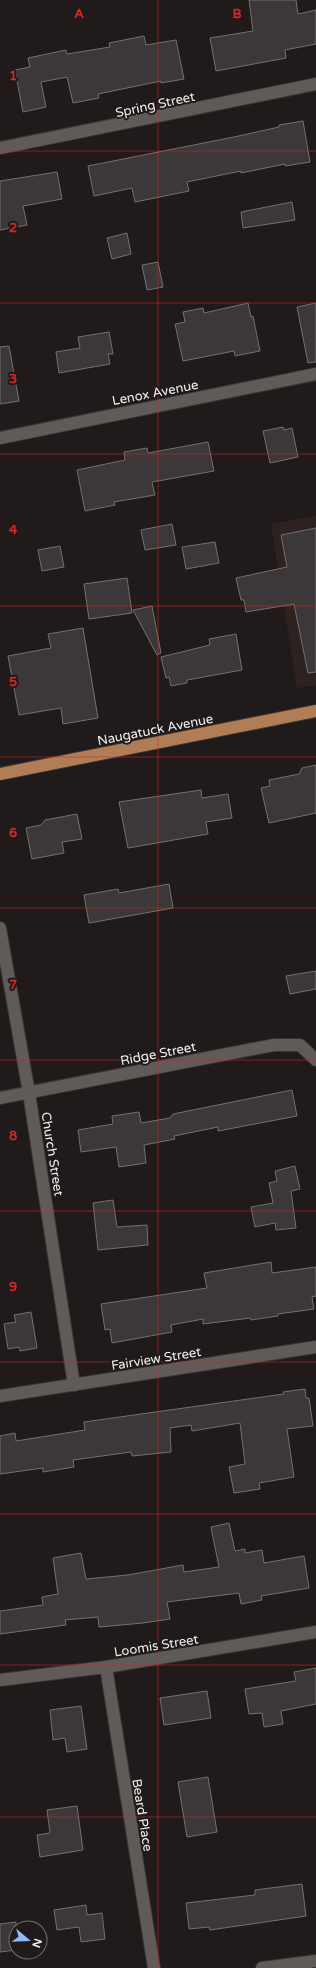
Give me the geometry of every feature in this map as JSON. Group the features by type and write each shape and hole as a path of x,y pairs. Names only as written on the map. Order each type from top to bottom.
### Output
{"main road":[{"name":"Naugatuck Avenue","path":"0,774 316,711"}],"street":[{"name":"Spring Street","path":"0,148 109,128 316,84"},
{"name":"Lenox Avenue","path":"0,438 316,374"},
{"name":"Church Street","path":"0,928 29,1093 74,1385"},
{"name":"Ridge Street","path":"0,1098 274,1045 300,1045 316,1060"},
{"name":"Fairview Street","path":"0,1396 316,1347"},
{"name":"Loomis Street","path":"0,1680 106,1667 316,1632"},
{"name":"Beard Place","path":"106,1667 154,1968"},
{"path":"262,1968 316,1961"}],"shaded area":[{"path":"316,516 316,685 297,688 271,524"}],"building":[{"path":"249,0 296,0 298,14 316,10 316,44 285,50 286,58 216,71 210,38 253,31"},
{"path":"144,36 146,45 176,40 184,79 161,83 161,81 98,94 99,98 73,103 67,77 41,82 46,107 23,112 15,70 30,67 28,58 66,50 67,54 110,47 109,43"},
{"path":"303,121 310,162 285,166 285,164 241,173 241,171 187,182 189,191 135,202 132,188 94,196 88,166 234,137 279,127 279,125"},
{"path":"57,172 62,199 23,206 27,225 0,230 0,181"},
{"path":"292,202 295,220 243,228 241,212"},
{"path":"127,233 131,254 112,259 107,238"},
{"path":"158,262 163,287 147,290 142,265"},
{"path":"248,303 251,317 253,316 260,351 235,356 234,351 183,361 175,324 185,322 183,312 203,308 204,313"},
{"path":"316,303 316,362 308,363 297,307"},
{"path":"109,332 113,354 108,354 110,364 59,373 56,352 80,348 78,337"},
{"path":"9,346 19,401 0,404 0,347"},
{"path":"283,427 284,430 292,428 298,457 270,463 263,431"},
{"path":"208,442 214,471 152,482 155,495 114,502 115,505 85,511 77,470 125,460 124,452 147,448 148,453"},
{"path":"172,524 176,545 145,550 141,530"},
{"path":"316,528 316,672 308,673 294,604 246,612 244,600 241,600 236,578 287,567 281,535"},
{"path":"215,542 219,563 186,569 182,547"},
{"path":"60,546 64,567 42,571 38,550"},
{"path":"127,578 132,613 89,619 84,584"},
{"path":"152,606 161,653 157,655 133,610"},
{"path":"83,628 98,718 63,724 61,708 19,715 8,656 51,648 48,634"},
{"path":"236,634 242,670 187,680 187,683 171,686 169,677 166,678 161,657 210,645 209,639"},
{"path":"316,765 316,813 269,823 261,788 270,786 269,780 299,774 302,768"},
{"path":"201,790 202,798 228,794 232,818 206,822 208,834 128,848 119,802"},
{"path":"77,814 82,839 62,842 64,853 32,859 26,828 41,825 45,820"},
{"path":"169,884 173,908 89,923 84,895 118,889 119,893"},
{"path":"316,971 316,989 290,994 286,976"},
{"path":"292,1090 297,1116 218,1131 218,1127 174,1136 175,1139 144,1145 146,1163 119,1167 116,1147 81,1152 78,1130 113,1124 112,1116 139,1112 141,1123 170,1118 173,1114"},
{"path":"295,1166 300,1189 291,1191 296,1228 276,1230 275,1223 255,1227 251,1207 273,1203 269,1183 277,1181 275,1171"},
{"path":"113,1200 117,1227 147,1225 148,1245 98,1250 93,1203"},
{"path":"271,1262 272,1273 316,1267 316,1296 312,1297 314,1309 278,1314 278,1316 251,1320 250,1318 203,1324 203,1319 171,1325 172,1332 112,1343 110,1329 105,1330 101,1304 207,1288 204,1273"},
{"path":"31,1312 37,1348 20,1351 19,1347 8,1349 4,1324 16,1322 14,1315"},
{"path":"305,1389 306,1398 309,1398 313,1426 287,1429 294,1477 259,1483 260,1489 234,1493 229,1467 245,1464 240,1423 192,1431 191,1425 170,1428 171,1452 132,1456 131,1452 73,1460 74,1467 43,1472 43,1468 0,1474 0,1436 15,1433 16,1441 85,1430 84,1422 284,1394 283,1392"},
{"path":"229,1523 235,1551 245,1549 245,1553 262,1550 264,1563 304,1556 309,1588 261,1596 262,1600 241,1604 239,1593 167,1602 170,1619 99,1627 98,1617 65,1620 66,1625 0,1634 0,1611 43,1605 42,1597 58,1594 53,1558 81,1553 86,1579 128,1575 183,1565 184,1572 219,1567 211,1527"},
{"path":"316,1668 316,1704 281,1711 283,1724 264,1727 262,1713 249,1714 245,1689 296,1681 294,1672"},
{"path":"207,1691 211,1718 164,1725 160,1698"},
{"path":"81,1706 87,1749 67,1752 65,1738 53,1740 50,1710"},
{"path":"208,1777 217,1832 187,1837 178,1782"},
{"path":"77,1806 83,1850 40,1857 37,1835 50,1833 47,1810"},
{"path":"302,1884 306,1916 210,1930 209,1927 189,1929 186,1903 255,1895 255,1890"},
{"path":"86,1905 87,1915 102,1913 105,1939 81,1942 79,1927 57,1930 54,1910"},
{"path":"8,1923 8,1951 0,1952 0,1924"}]}
